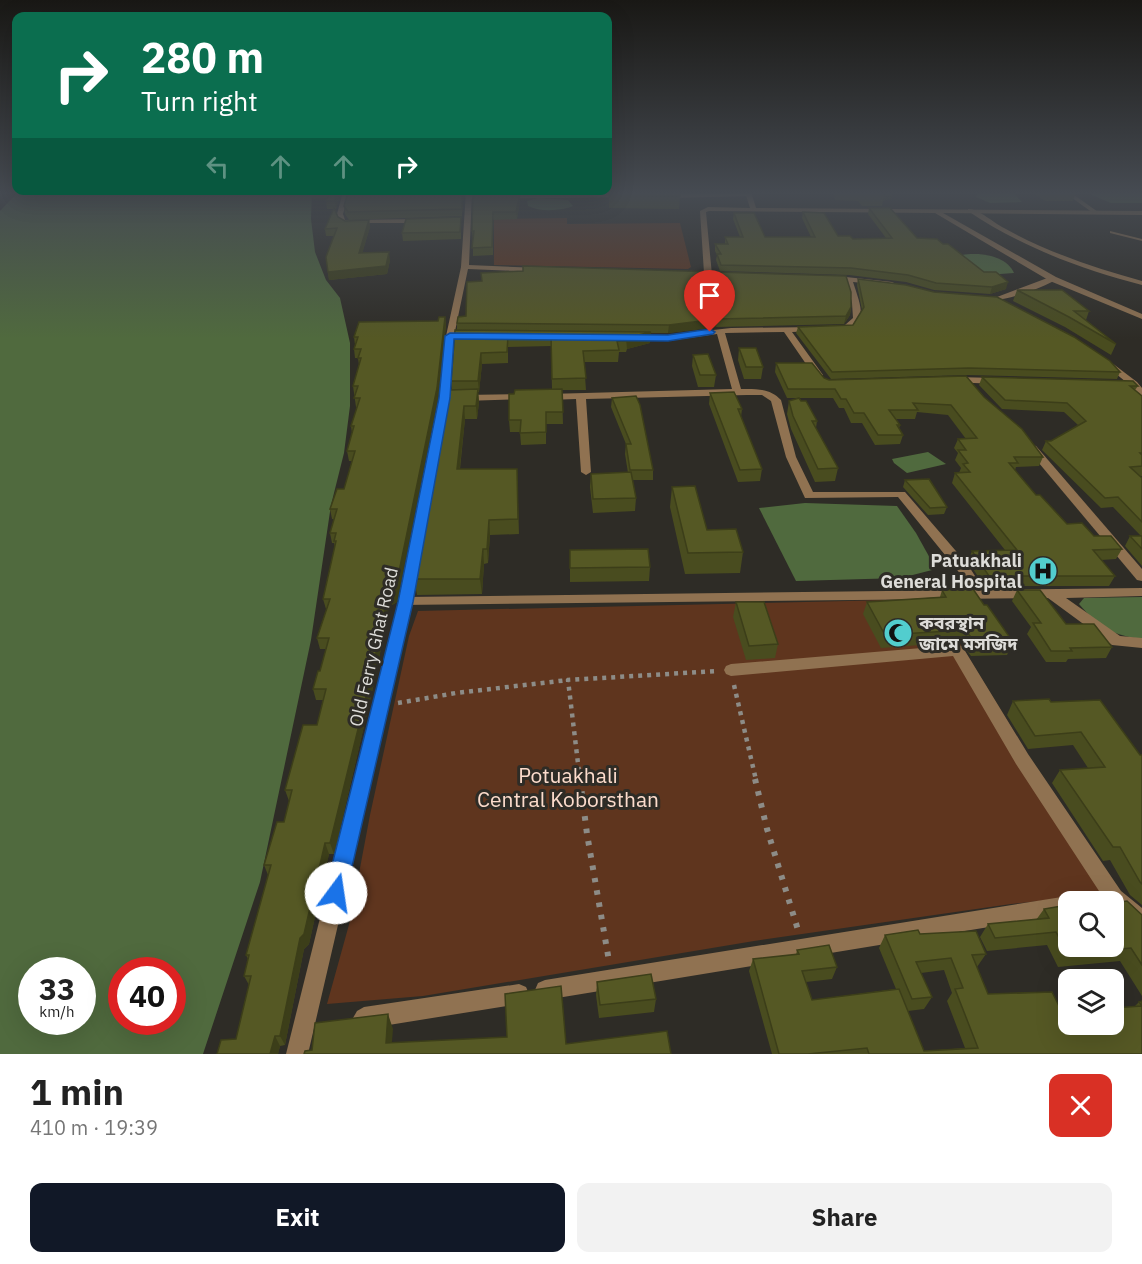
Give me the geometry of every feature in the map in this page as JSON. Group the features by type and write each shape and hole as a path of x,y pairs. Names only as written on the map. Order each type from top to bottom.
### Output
{"street":[{"name":"Old Ferry Ghat Road","path":"297,1054 406,602 445,398 467,241"},
{"path":"705,241 708,275"},
{"path":"988,241 1053,279 1142,317"},
{"path":"1027,241 1105,272 1142,283"},
{"path":"465,267 546,270"},
{"path":"685,274 720,275"},
{"path":"837,279 906,286"},
{"path":"622,338 668,338 720,331 847,328 855,322 859,315 849,279"},
{"path":"998,299 1053,279"},
{"path":"976,297 998,299 1008,304"},
{"path":"787,330 827,384"},
{"path":"720,331 737,392"},
{"path":"1101,358 1138,385 1142,395"},
{"path":"967,380 976,393"},
{"path":"940,381 1002,381"},
{"path":"1112,383 1138,385"},
{"path":"445,398 765,393 776,400 788,446 809,496 901,494 934,532 981,594"},
{"path":"581,397 586,472"},
{"path":"1023,435 1040,459 1059,478 1142,577"},
{"path":"406,602 1142,592"},
{"path":"1051,593 1117,641 1142,643"},
{"path":"731,670 957,650 1022,759 1110,891"},
{"path":"1124,906 1142,921"},
{"path":"349,1020 612,980 1058,907"},
{"path":"303,1027 326,1024"}],"path":[{"path":"385,705 456,693 568,680 731,670 767,829 803,947"},
{"path":"568,680 588,834 612,980"}],"green space":[{"path":"494,241 685,241 691,267 688,269 494,265"},
{"name":"Potuakhali Central Koborsthan","path":"933,599 1114,891 1058,891 1058,899 754,941 423,996 327,1004 350,921 370,815 409,636 418,611"}],"shaded area":[{"path":"0,241 314,241 315,252 326,280 340,298 350,343 350,406 344,453 331,505 311,640 260,882 203,1054 0,1054"},
{"path":"962,255 991,256 1005,262 1014,273 986,275"},
{"path":"928,452 946,464 907,473 892,459"},
{"path":"805,503 897,506 916,533 936,569 901,578 796,581 759,508"},
{"path":"1142,597 1142,639 1107,629 1079,604 1084,598"}],"building":[{"path":"332,241 363,241 359,253 389,252 386,266 328,272 326,257"},
{"path":"473,241 492,241 492,247 472,248"},
{"path":"727,241 940,241 948,244 984,272 996,272 1008,282 992,287 936,283 908,275 851,268 721,265 717,254 721,254 715,244 728,244"},
{"path":"523,266 846,276 851,292 851,307 846,316 717,319 669,325 457,323 458,317 466,316 467,282 482,281 481,273 523,271"},
{"path":"858,279 906,285 934,292 997,297 1074,337 1110,361 1120,372 969,368 832,372 798,327 853,325 864,307"},
{"path":"1017,290 1062,290 1089,311 1074,311 1116,344 1069,317"},
{"path":"439,317 445,317 437,388 395,591 387,597 373,668 330,843 325,843 304,934 300,938 280,1036 275,1036 270,1054 217,1054 221,1040 236,1039 251,976 244,976 249,955 246,955 271,865 264,865 277,822 284,822 292,790 285,790 303,725 317,725 326,689 313,689 329,638 317,638 330,599 323,599 336,541 334,541 336,533 330,533 337,509 330,509 337,489 344,489 355,451 347,451 354,426 351,426 360,398 354,398 358,386 353,386 361,358 358,358 361,349 354,349 358,337 354,337 359,322 438,321"},
{"path":"455,330 651,332 626,338 627,341 617,341 619,350 583,351 586,378 552,379 551,335 508,336 507,352 481,353 478,381 451,381"},
{"path":"739,348 756,348 763,367 746,367"},
{"path":"708,354 716,375 700,375 693,355"},
{"path":"776,363 812,363 824,378 829,380 966,376 984,397 1022,429 1043,457 1014,457 1018,463 1009,463 1036,495 1040,495 1067,524 1082,523 1094,536 1111,536 1122,549 1093,550 1115,576 989,576 972,551 1017,550 955,473 970,472 963,464 968,463 958,450 966,450 958,439 977,438 951,405 913,403 918,410 889,410 900,425 897,425 903,435 878,435 864,413 854,413 846,399 841,399 835,389 788,389"},
{"path":"982,377 1133,381 1138,386 1130,386 1142,396 1142,453 1140,453 1142,466 1130,467 1142,478 1142,522 1118,497 1105,498 1046,441 1051,441 1086,421 1067,403 1005,400"},
{"path":"478,389 476,406 464,406 457,469 517,469 518,519 489,520 487,549 483,549 480,579 414,579 450,390"},
{"path":"562,389 563,412 546,412 546,432 520,433 521,420 509,420 509,394 514,394 515,390"},
{"path":"734,392 742,409 738,409 762,469 740,470 710,393"},
{"path":"636,396 640,405 653,470 630,470 626,444 631,444 612,398"},
{"path":"799,398 801,401 806,401 817,421 812,421 838,468 818,469 793,416 789,401"},
{"path":"631,472 636,498 593,499 591,474"},
{"path":"929,479 947,507 930,508 905,480"},
{"path":"695,486 707,530 736,529 743,552 688,553 672,487"},
{"path":"1130,536 1142,536 1142,549"},
{"path":"648,549 650,567 570,568 570,550"},
{"path":"973,589 1013,642 976,643 965,630 885,635 867,602 946,597 942,590"},
{"path":"1017,590 1040,590 1066,624 1094,624 1112,647 1051,651 1033,623 1041,623"},
{"path":"736,602 764,602 778,644 749,646"},
{"path":"1049,699 1051,702 1100,700 1142,755 1142,884 1120,847 1113,847 1060,770 1105,767 1081,732 1035,736 1013,701"},
{"path":"1124,901 1127,901 1142,915 1142,965 1131,948 1124,949"},
{"path":"1058,907 1058,936 1056,932 995,938 988,924 1049,918 1044,909"},
{"path":"918,930 920,934 976,931 986,954 972,955 988,994 1052,992 1058,1004 1058,1035 1124,1035 1124,1007 1142,1006 1142,1054 869,1054 867,1048 808,1054 779,1054 753,959 799,954 797,950 829,945 837,967 802,971 812,1000 899,989 924,1051 978,1048 955,989 963,988 951,958 916,962 932,997 912,999 885,935"},
{"path":"651,974 656,999 600,1005 597,982"},
{"path":"561,986 566,1044 667,1031 671,1054 304,1054 305,1051 312,1050 315,1023 388,1014 386,1043 507,1037 505,994"}],"place":[{"name":"Patuakhali General Hospital","path":"1043,571"},
{"name":"কবরস্থান জামে মসজিদ","path":"898,633"}],"route":[{"path":"336,893 406,602 445,398 450,336 668,338 710,332"}]}
